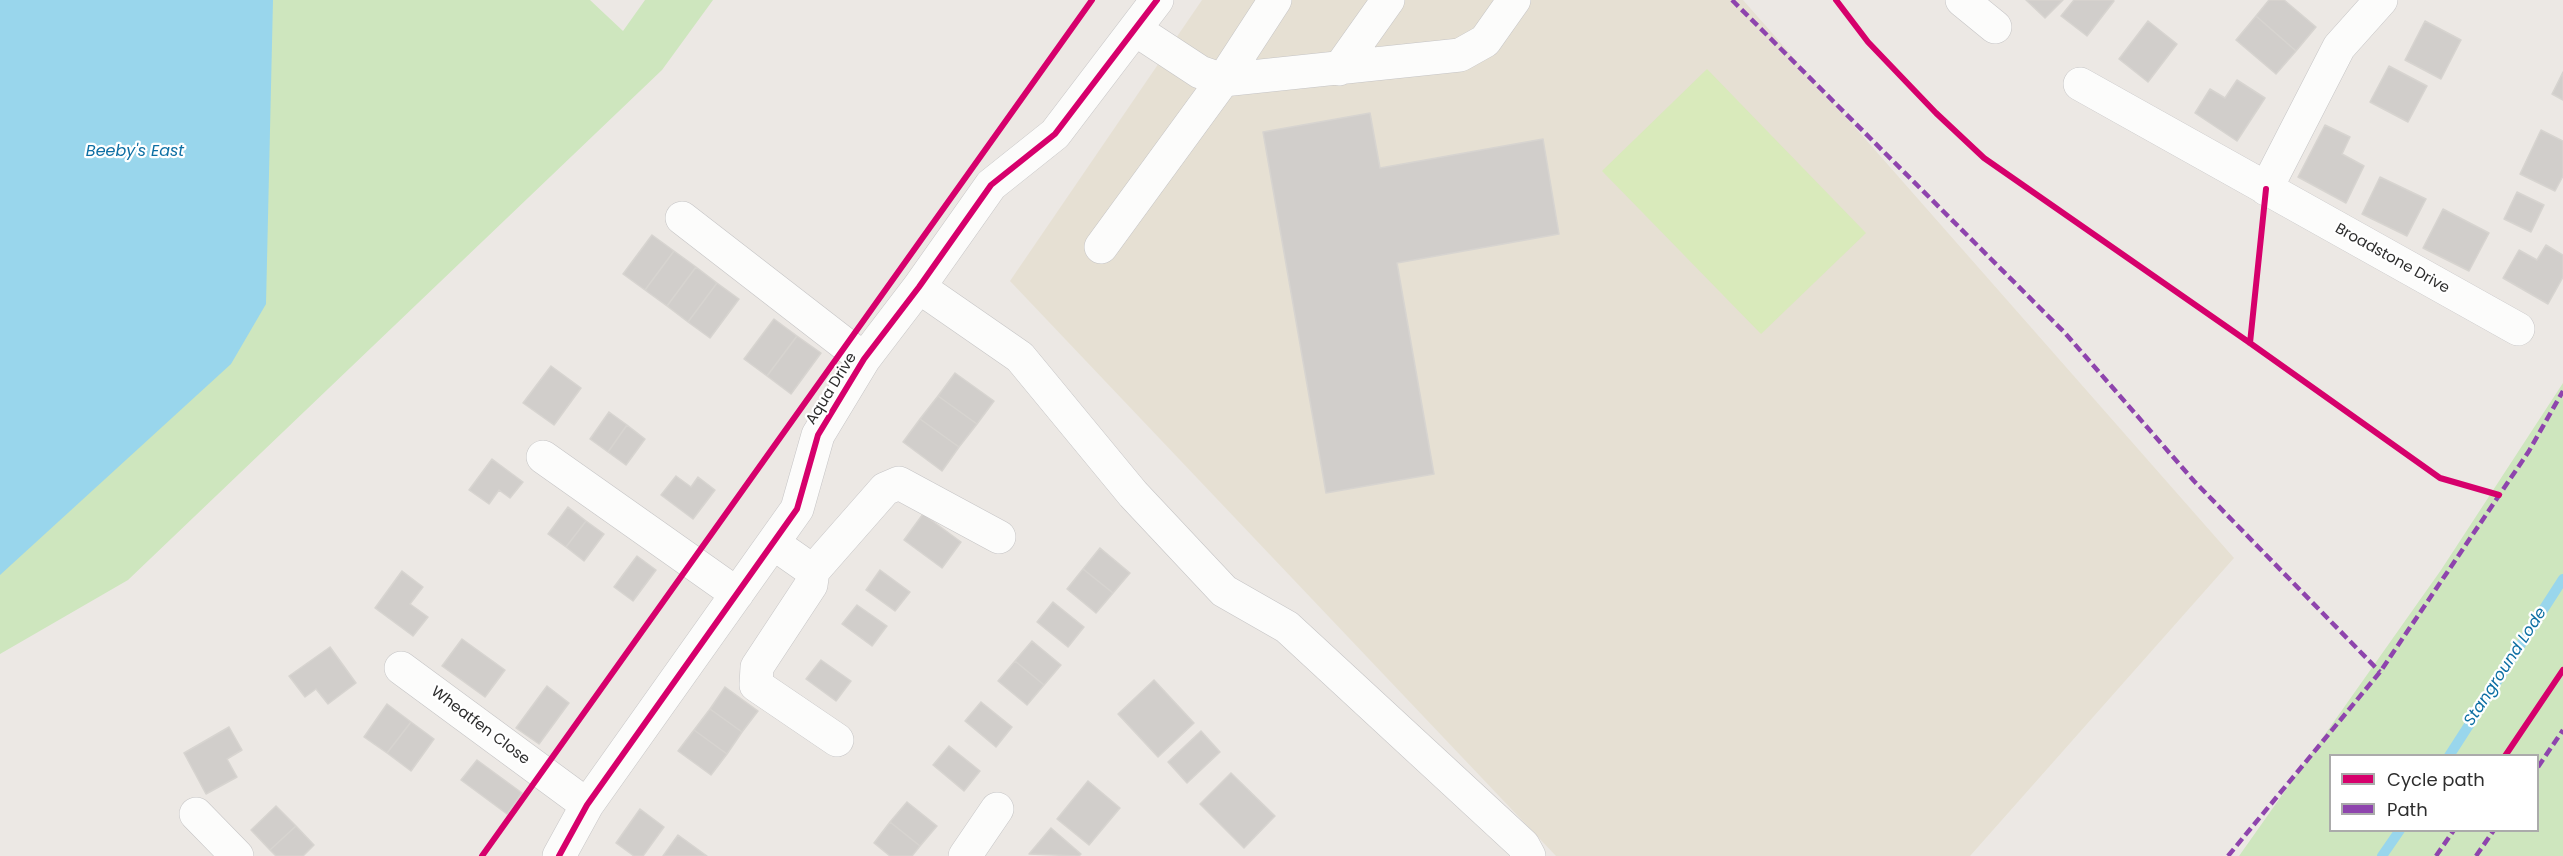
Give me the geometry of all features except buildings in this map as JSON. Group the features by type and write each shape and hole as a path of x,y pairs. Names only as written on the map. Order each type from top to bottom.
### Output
{"street":[{"name":"Aqua Drive","path":"559,856 587,805 797,509 818,435 864,359 919,287 991,185 1055,134 1157,0"},
{"path":"1101,247 1223,80 1275,0"},
{"path":"1339,69 1388,0"},
{"path":"1136,30 1200,72 1223,80 1460,55 1485,41 1514,0"},
{"path":"1962,0 1995,27"},
{"path":"2266,189 2338,47 2381,0"},
{"name":"Broadstone Drive","path":"2080,84 2518,329"},
{"path":"682,218 864,359"},
{"path":"919,287 1020,357 1133,494 1224,591 1287,627 1523,844 1529,856"},
{"path":"543,457 737,594"},
{"path":"837,740 756,685 757,667 811,585 813,572 885,489 899,483 999,537"},
{"path":"773,543 813,572"},
{"name":"Wheatfen Close","path":"401,668 587,805"},
{"path":"972,854 997,809"},
{"path":"196,814 237,856"}],"shaded area":[{"path":"1202,0 1743,0 2234,558 1970,856 1556,856 1010,281"}],"green space":[{"path":"0,0 590,0 623,31 645,0 713,0 662,70 128,580 0,654"},
{"path":"1707,69 1866,233 1761,334 1602,171"},
{"path":"2563,383 2563,856 2239,856 2441,570"}],"water":[{"name":"Beeby's East","path":"0,0 273,0 266,304 231,364 0,575"}],"waterway":[{"name":"Stanground Lode","path":"2450,754 2563,579"},
{"name":"Stanground Lode","path":"2382,856 2399,832"}],"marked path":[{"path":"1732,0 2065,333 2194,481 2380,672"},
{"path":"2228,856 2380,672 2529,451 2563,391"},
{"path":"2539,766 2563,730"},
{"path":"2436,856 2453,832"},
{"path":"2476,856 2493,832"}],"cycle path":[{"path":"482,856 1092,0"},
{"path":"559,856 587,805 797,509 818,435 864,359 919,287 991,185 1055,134 1157,0"},
{"path":"1836,0 1868,42 1936,113 1984,158 2440,478 2499,495"},
{"path":"2250,343 2266,189"},
{"path":"2506,754 2563,670"}]}
